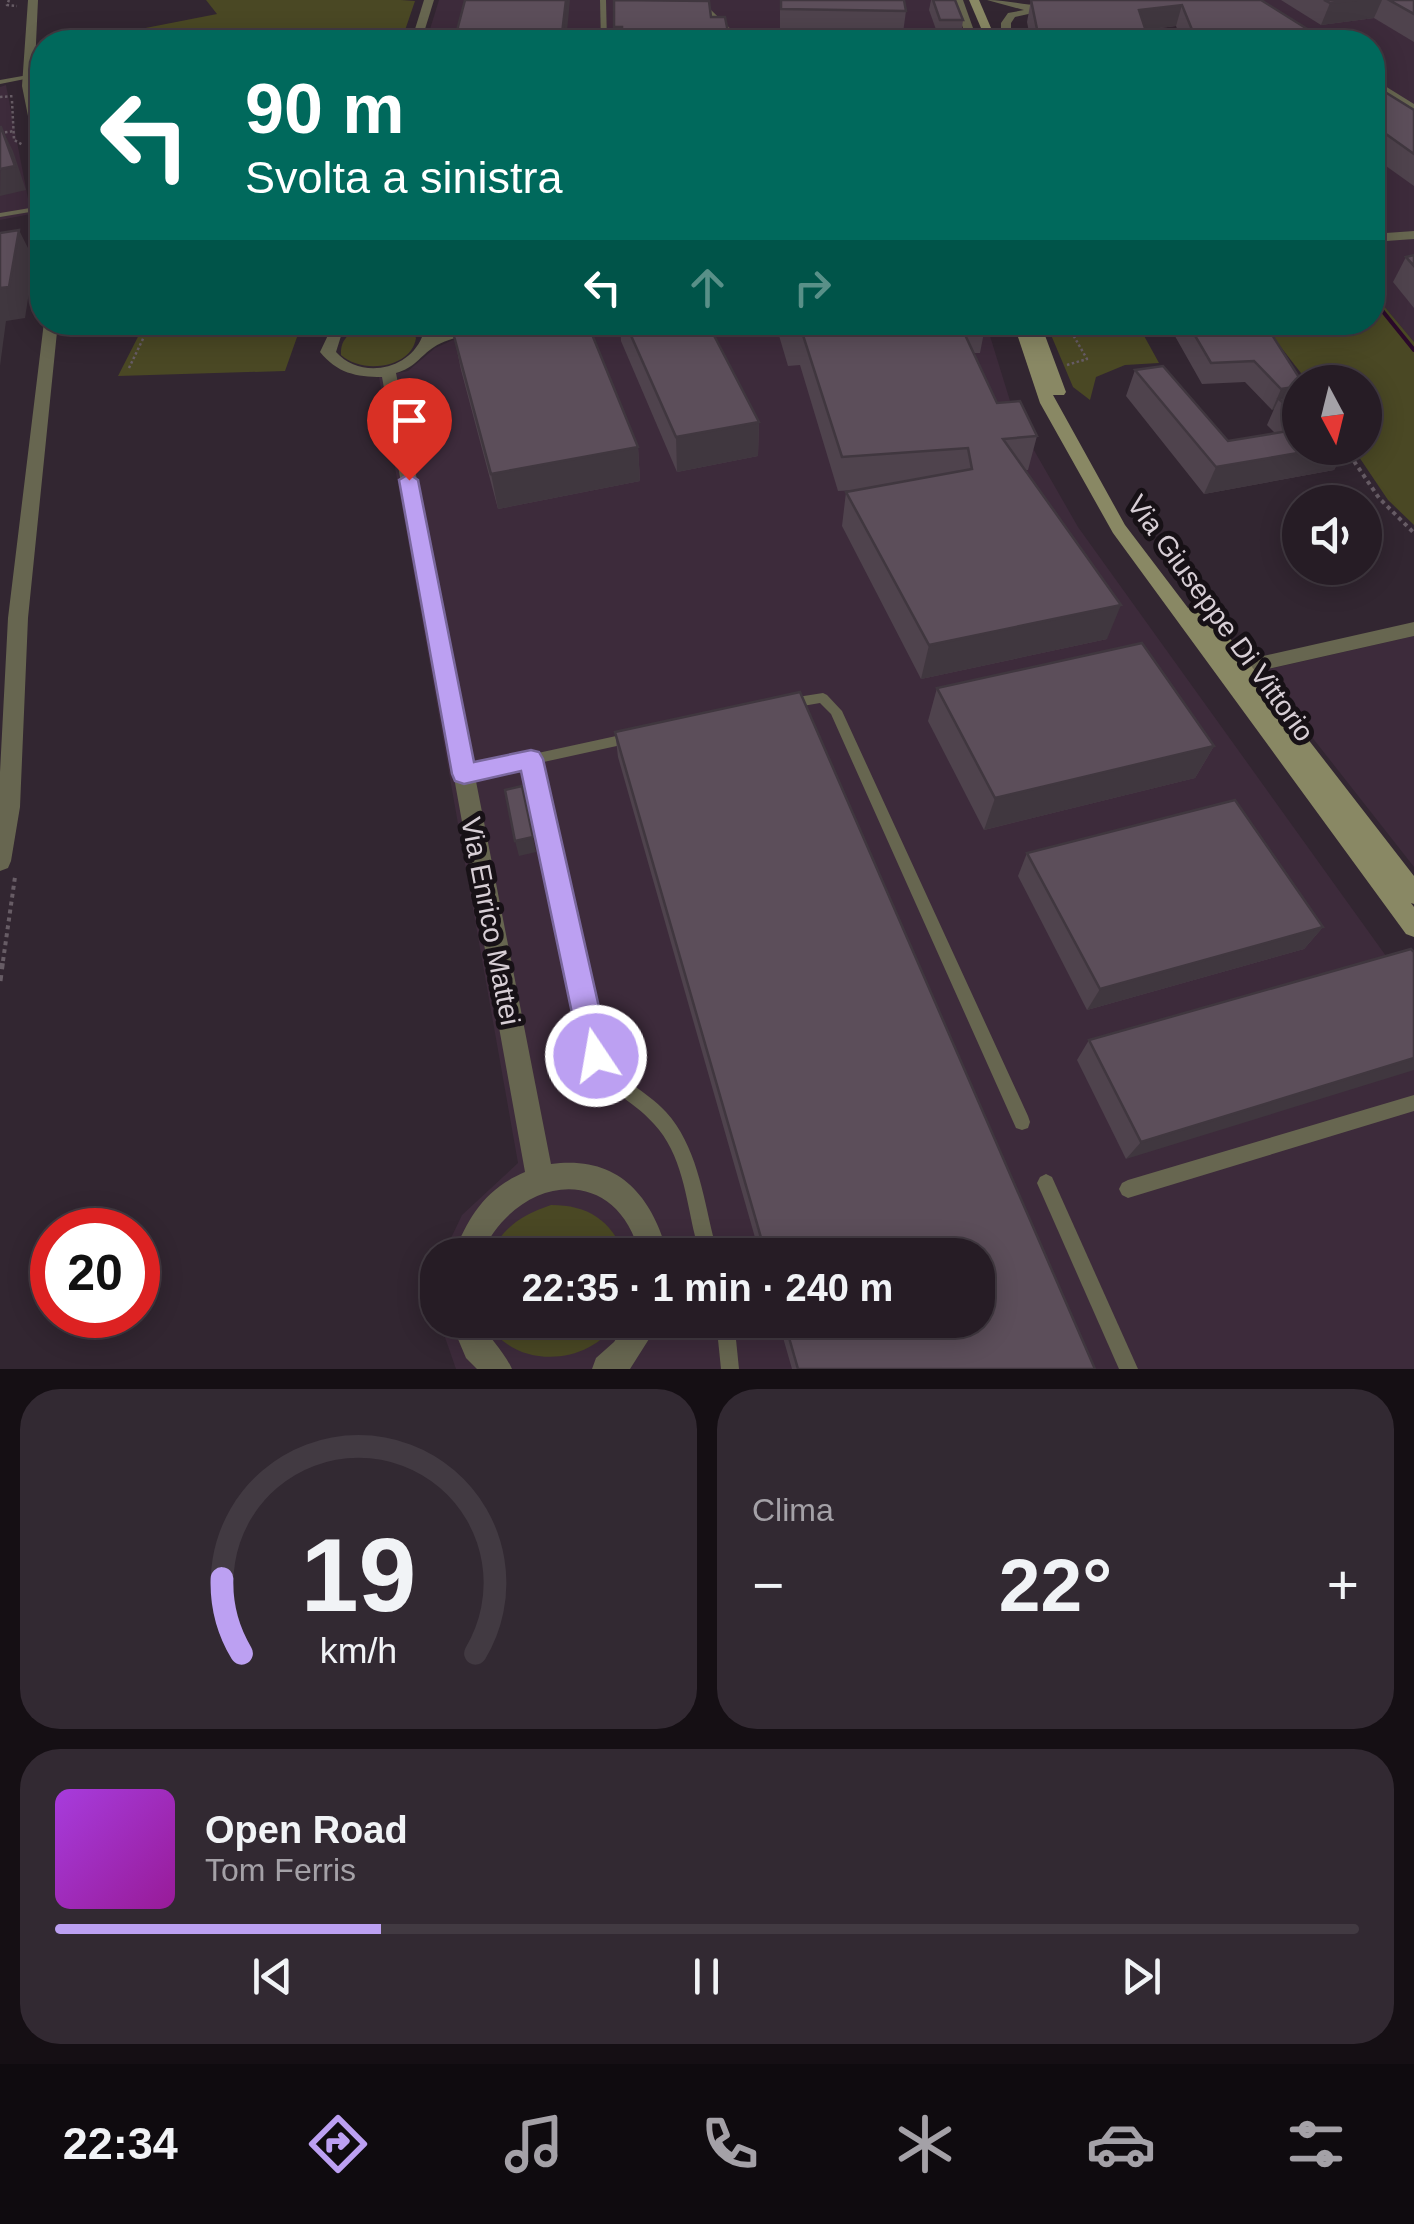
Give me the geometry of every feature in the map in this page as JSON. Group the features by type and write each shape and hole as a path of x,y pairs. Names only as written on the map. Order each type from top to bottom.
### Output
{"main road":[{"path":"974,0 987,30"},
{"name":"Via Giuseppe Di Vittorio","path":"1023,335 1027,356 1091,483 1120,529 1414,926"},
{"name":"Via Giuseppe Di Vittorio","path":"1038,335 1070,419 1117,500 1414,894"}],"street":[{"path":"31,30 33,0"},
{"path":"420,30 429,0"},
{"path":"958,0 969,30"},
{"path":"990,0 1042,8"},
{"path":"990,0 1002,30"},
{"path":"1006,30 1012,16 1077,4"},
{"path":"30,46 30,99"},
{"path":"1385,89 1414,108"},
{"path":"1385,237 1414,236"},
{"path":"0,860 9,807 18,618 50,335"},
{"path":"339,335 330,343 332,360 355,371 388,370 414,360 428,344 458,335"},
{"path":"427,335 428,344"},
{"name":"Via Enrico Mattei","path":"388,370 540,1178"},
{"path":"1241,668 1414,628"},
{"path":"474,1238 493,1208 515,1190 540,1178 564,1174 610,1185 630,1200 644,1221 649,1238"},
{"path":"473,1338 497,1369"},
{"path":"607,1369 626,1353 635,1338"}],"lane":[{"path":"603,0 604,30"},
{"path":"708,10 729,30"},
{"path":"0,82 28,76"},
{"path":"0,215 30,210"},
{"path":"774,707 823,698 836,711 1022,1122"},
{"path":"464,774 643,735"},
{"path":"531,759 596,1056 613,1083 658,1116 674,1136 685,1159 704,1236"},
{"path":"1128,1190 1414,1103"},
{"path":"1046,1183 1130,1369"},
{"path":"727,1338 730,1369"}],"path":[{"path":"0,97 16,96"},
{"path":"0,133 14,131"},
{"path":"130,368 145,335"},
{"path":"1065,365 1087,359 1073,335"},
{"path":"1268,335 1272,339"},
{"path":"1357,465 1379,498 1414,533"}],"shaded area":[{"path":"206,0 415,1 405,30 135,30 217,14"},
{"path":"439,0 944,0 953,30 430,30"},
{"path":"1246,0 1414,0 1414,109 1385,89 1385,30 1294,30"},
{"path":"6,85 30,214 0,220 0,87"},
{"path":"1385,95 1414,113 1414,342 1385,307"},
{"path":"1385,307 1414,342 1414,525 1388,500 1382,485 1378,485 1364,465 1382,465 1382,365 1295,365 1271,335 1385,335"},
{"path":"138,335 298,335 285,371 118,376"},
{"path":"486,335 990,335 1015,417 1078,527 1414,995 1414,1369 456,1369 445,1338 995,1338 995,1238 451,1238 462,1215 518,1163 379,377 408,371 435,348 453,340"},
{"path":"1051,335 1144,335 1159,363 1125,365 1096,377 1090,400 1073,387"},
{"path":"348,336 416,338 405,356 372,366 360,365 341,355"},
{"path":"1414,636 1414,867 1260,671"},
{"path":"551,1205 576,1208 597,1217 616,1238 500,1238 532,1213"},
{"path":"500,1338 602,1338 588,1348 550,1357 513,1348"}],"building":[{"path":"465,0 566,0 562,30 457,30"},
{"path":"614,0 709,1 711,17 725,17 728,30 622,30 614,27"},
{"path":"781,0 904,0 906,11 781,9"},
{"path":"933,0 955,0 963,20 940,20"},
{"path":"1031,0 1261,0 1309,30 1192,30 1182,5 1139,10 1146,30 1037,29"},
{"path":"1389,0 1414,0 1414,14"},
{"path":"1385,92 1414,110 1414,154 1385,133"},
{"path":"0,127 15,166 0,169"},
{"path":"19,230 9,287 0,288 0,233"},
{"path":"592,335 638,447 491,474 454,336"},
{"path":"631,335 714,335 759,422 676,437"},
{"path":"803,335 965,335 997,403 1020,401 1037,436 1003,439 1121,605 929,645 846,492 972,469 968,448 842,457"},
{"path":"1195,335 1272,335 1291,365 1282,365 1282,389 1254,361 1211,363"},
{"path":"1163,366 1228,441 1282,432 1282,456 1216,467 1135,370"},
{"path":"1142,643 1214,746 995,798 937,688"},
{"path":"800,692 1095,1369 798,1369 789,1338 995,1338 995,1238 761,1238 615,732"},
{"path":"522,786 533,837 515,841 505,790"},
{"path":"1235,800 1323,927 1100,989 1027,853"},
{"path":"1411,949 1414,1058 1141,1142 1089,1040"}],"waterway":[{"path":"1385,314 1414,350"}],"route":[{"path":"409,480 464,774 531,759 596,1056"}]}
